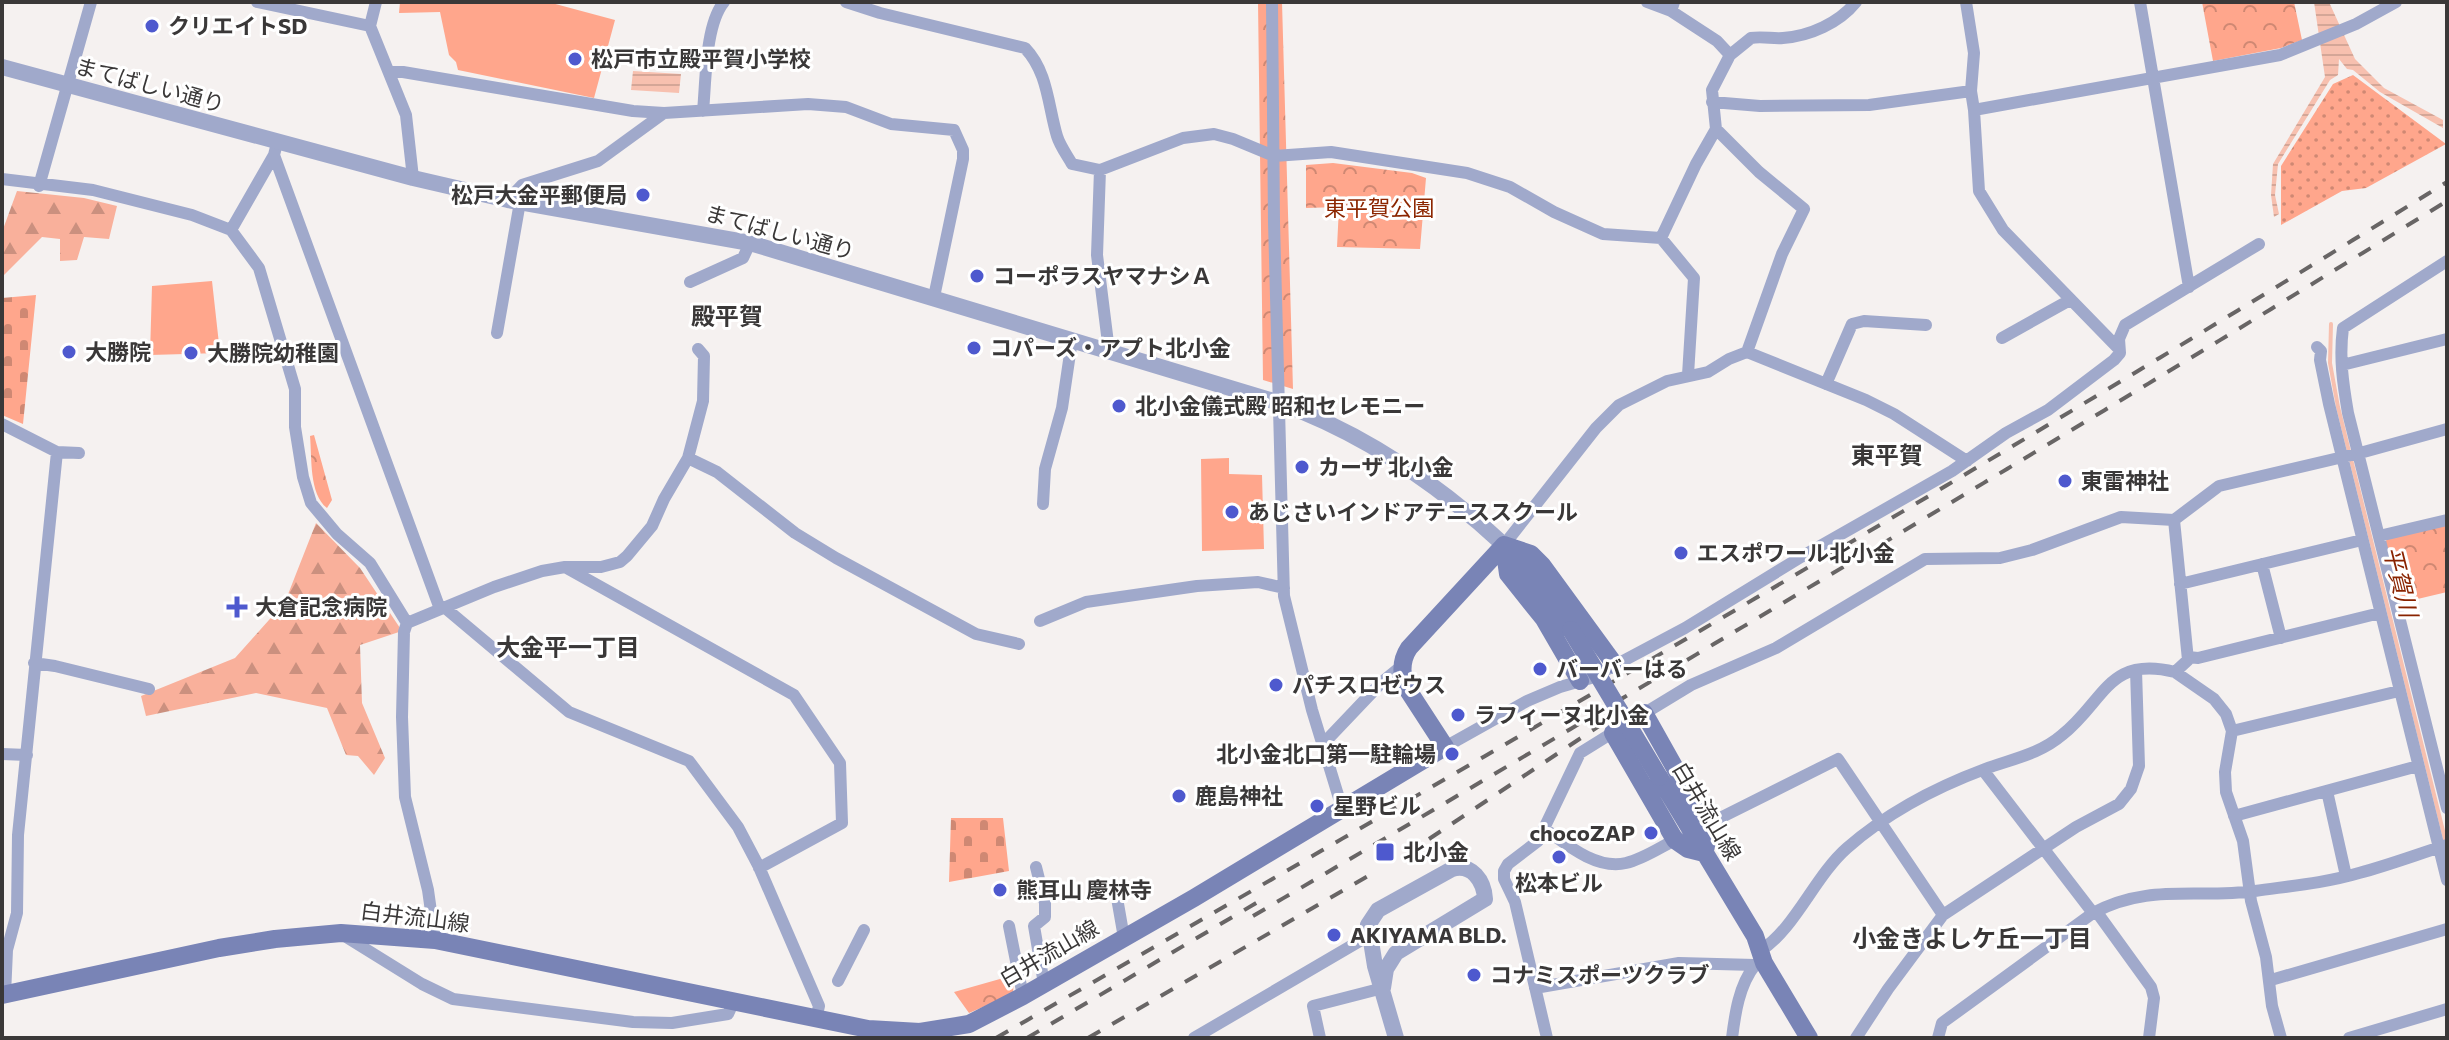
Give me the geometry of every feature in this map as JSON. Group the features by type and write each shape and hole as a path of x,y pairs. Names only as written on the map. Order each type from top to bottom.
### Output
{"main road":[{"name":"白井流山線","path":"1504,545 1538,584 1571,630 1691,832"},
{"path":"1504,545 1531,554 1542,565 1615,665"},
{"path":"1445,747 1406,687 1403,665 1409,648 1504,545"},
{"path":"1504,545 1508,574 1544,619 1580,681"},
{"path":"1613,733 1691,832 1709,836 1704,853 1688,849 1691,832 1644,713"},
{"name":"白井流山線","path":"3,995 219,948 341,933 435,940 816,1019 895,1032 943,1030 969,1024 1023,996 1445,747"},
{"name":"白井流山線","path":"1704,853 1760,960 1809,1038"}],"street":[{"path":"39,186 91,2"},
{"path":"257,2 370,26"},
{"path":"376,2 370,26 406,115 413,178"},
{"path":"703,111 714,23 724,2"},
{"path":"846,2 1025,48 1035,58 1048,92 1058,140 1072,164 1100,170 1167,143 1214,134 1274,156 1331,152 1467,173 1510,187 1554,212 1603,234 1661,238 1694,278 1688,375"},
{"path":"1272,2 1284,588 1292,628 1342,808"},
{"path":"1647,2 1673,6 1730,55"},
{"path":"1747,352 1782,254 1804,209 1759,172 1716,129 1712,90 1730,55 1751,38 1782,38 1816,30 1840,19 1856,2"},
{"path":"1966,2 1974,53 1971,91 1977,177 1984,202 2003,230 2119,349"},
{"path":"2140,2 2189,287"},
{"path":"1974,110 2280,55 2356,24 2396,2"},
{"name":"まてばしい通り","path":"2,67 276,149 514,201 750,243 1280,403 1341,428 1393,457 1451,498 1504,545"},
{"path":"390,72 633,111 664,113 769,105 846,107 891,124 954,130 963,150 963,159 934,297"},
{"path":"1712,102 1760,106 1869,105 1971,91"},
{"path":"497,333 514,201 522,185 598,161 664,113"},
{"path":"1661,238 1716,129"},
{"path":"231,230 276,149"},
{"path":"276,149 442,608 569,712 689,761 723,803 759,868 819,1006 816,1019"},
{"path":"1100,170 1097,255 1109,351"},
{"path":"2,179 39,186 93,190 192,215 231,230 259,268 295,389 295,427 303,477 311,503 337,534 370,563 407,623 402,690 405,797 428,890 435,940"},
{"path":"690,282 743,258 750,243"},
{"path":"1445,747 1527,701 1591,678 1685,628 1967,461 2006,433 2048,410 2114,360 2120,353 2119,339 2125,325 2259,244"},
{"path":"2447,261 2343,328 2342,365 2348,413 2441,758 2447,808"},
{"path":"2002,338 2070,300"},
{"path":"1826,384 1852,324 1864,321 1926,325"},
{"path":"2342,365 2447,339"},
{"path":"1043,504 1045,469 1066,391 1072,340"},
{"path":"2317,347 2321,351 2320,360 2399,691 2442,846 2447,880"},
{"path":"407,623 542,571 565,567 601,567 620,562 652,526 688,458 705,385 704,356 698,349"},
{"path":"1504,545 1596,428 1619,405 1643,391 1688,375 1708,372 1747,352 1894,414 1967,461"},
{"path":"2,424 57,452 79,453"},
{"path":"1547,1038 1515,902 1504,879 1504,871 1508,864 1538,841 1580,753 1691,685 1776,648 1925,559 2000,558 2032,550 2121,517 2174,520 2219,486 2447,429"},
{"path":"3,995 7,950 17,913 18,835 57,452"},
{"path":"688,458 717,472 795,533 836,558 976,634 1019,644"},
{"path":"2174,520 2188,657 2175,672"},
{"path":"2379,536 2447,520"},
{"path":"2180,584 2362,540"},
{"path":"2262,564 2281,638"},
{"path":"565,567 794,695 840,763 842,823 759,868"},
{"path":"1040,621 1086,602 1197,586 1258,582 1284,588"},
{"path":"2188,657 2198,658 2380,613"},
{"path":"34,663 149,689"},
{"path":"1323,744 1381,683 1403,665"},
{"path":"1732,1038 1748,973 1816,882 1845,850 1880,821 1923,795 2043,749 2080,719 2118,674 2157,667 2175,672 2214,699 2226,714 2232,731 2225,772 2226,792 2243,841 2271,980 2272,1006 2281,1038"},
{"path":"1856,1038 1943,915 2076,827 2119,804 2131,789 2139,766 2136,670"},
{"path":"2232,731 2399,691"},
{"path":"2,754 27,755"},
{"path":"1545,829 1577,852 1612,863 1626,863 1838,759 1943,915"},
{"path":"2234,816 2418,766"},
{"path":"1983,770 2151,987 2154,998 2149,1038"},
{"path":"2327,791 2346,876"},
{"path":"1938,1038 1942,1023 2094,912 2113,902 2148,893 2251,891 2346,876 2442,846"},
{"path":"1036,867 1045,903 1045,917 1034,926 1044,984"},
{"path":"1383,988 1386,969 1396,953 1482,903 1486,895 1471,869 1457,867 1378,910 1368,925 1375,966 1396,1038"},
{"path":"1117,898 1124,938"},
{"path":"1009,926 1023,996"},
{"path":"2271,980 2447,929"},
{"path":"838,981 864,930"},
{"path":"341,933 422,984 453,999 602,1020 672,1023 728,1014 734,1001"},
{"path":"1194,1038 1370,935"},
{"path":"1535,988 1679,963 1760,960"},
{"path":"1320,1038 1313,1006 1383,988"},
{"path":"2349,1038 2447,1009"}],"green space":[{"path":"400,2 548,2 615,20 594,98 458,70 456,62 449,55 440,12 399,13"},
{"path":"1258,2 1282,2 1293,389 1263,380"},
{"path":"2202,2 2294,2 2302,40 2281,48 2213,61"},
{"path":"2353,75 2446,144 2366,188 2342,191 2281,225 2281,166 2333,84"},
{"name":"東平賀公園","path":"1333,163 1412,173 1426,178 1420,249 1337,247 1339,207 1306,208 1306,165"},
{"path":"17,191 84,198 117,206 109,239 84,237 77,260 60,261 60,239 42,237 2,277 2,232"},
{"path":"212,281 220,353 150,355 152,286"},
{"path":"36,295 23,424 2,415 2,298"},
{"path":"314,435 332,500 327,508 314,485 310,436"},
{"name":"あじさいインドアテニススクール","path":"1229,458 1229,474 1262,475 1264,549 1202,551 1201,459"},
{"path":"316,523 360,568 402,631 360,645 362,703 385,758 374,775 358,756 346,755 327,708 256,693 146,716 141,696 235,658 285,602"},
{"path":"2447,524 2447,592 2405,602 2399,598 2385,543 2388,537"},
{"path":"951,818 1003,818 1009,871 949,882"},
{"path":"1014,975 1013,994 969,1013 954,992"}],"shaded area":[{"path":"2314,2 2329,2 2355,59 2384,88 2443,120 2443,128 2380,92 2353,70 2347,69 2339,59 2338,75 2330,80 2278,164 2275,195 2279,214 2274,217 2271,195 2273,164 2325,77"},
{"path":"633,71 681,74 679,93 631,90"}],"waterway":[{"name":"平賀川","path":"2331,324 2330,363 2338,407 2446,843"}],"railway":[{"path":"996,1038 1907,509 2447,182"},
{"path":"1253,916 1852,562 2447,201"},
{"path":"1429,839 1629,706"},
{"path":"1088,1038 1375,872"},
{"path":"1027,1038 1263,899"}],"place":[{"name":"クリエイトSD","path":"152,26"},
{"name":"松戸市立殿平賀小学校","path":"575,59"},
{"name":"松戸大金平郵便局","path":"643,195"},
{"name":"コーポラスヤマナシＡ","path":"977,276"},
{"name":"コパーズ・アプト北小金","path":"974,348"},
{"name":"大勝院","path":"69,352"},
{"name":"大勝院幼稚園","path":"191,353"},
{"name":"北小金儀式殿 昭和セレモニー","path":"1119,406"},
{"name":"カーザ 北小金","path":"1302,467"},
{"name":"東雷神社","path":"2065,481"},
{"name":"あじさいインドアテニススクール","path":"1232,512"},
{"name":"エスポワール北小金","path":"1681,553"},
{"name":"大倉記念病院","path":"237,607"},
{"name":"バーバーはる","path":"1540,669"},
{"name":"パチスロゼウス","path":"1276,685"},
{"name":"ラフィーヌ北小金","path":"1458,715"},
{"name":"北小金北口第一駐輪場","path":"1452,754"},
{"name":"鹿島神社","path":"1179,796"},
{"name":"星野ビル","path":"1317,806"},
{"name":"chocoZAP","path":"1651,833"},
{"name":"北小金","path":"1385,852"},
{"name":"松本ビル","path":"1559,857"},
{"name":"熊耳山 慶林寺","path":"1000,890"},
{"name":"AKIYAMA BLD.","path":"1334,935"},
{"name":"コナミスポーツクラブ","path":"1474,975"}],"district":[{"name":"殿平賀","path":"727,317"},
{"name":"東平賀","path":"1887,456"},
{"name":"大金平一丁目","path":"568,648"},
{"name":"小金きよしケ丘一丁目","path":"1972,939"}]}
